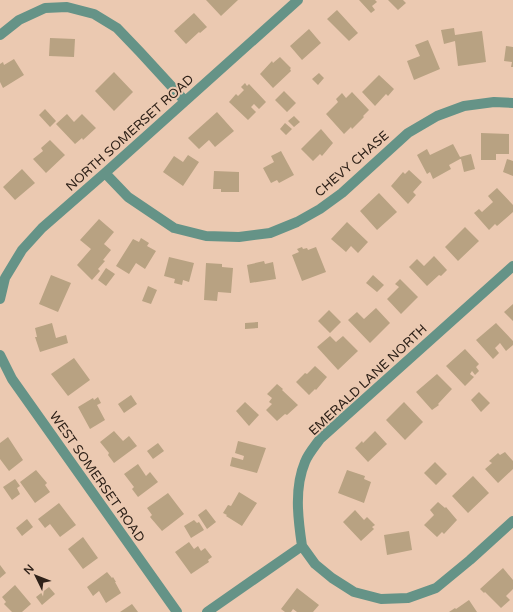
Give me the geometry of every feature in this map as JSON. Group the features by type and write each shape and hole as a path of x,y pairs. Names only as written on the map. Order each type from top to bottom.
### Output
{"street":[{"name":"NORTH SOMERSET ROAD","path":"0,299 5,278 22,250 42,228 298,0"},
{"path":"0,35 19,20 45,8 67,7 94,14 117,28 185,101"},
{"name":"CHEVY CHASE","path":"105,173 128,198 174,228 206,236 239,237 270,233 297,222 320,209 342,193 408,133 437,116 464,106 494,102 513,102"},
{"name":"EMERALD LANE NORTH","path":"302,546 298,519 298,487 305,462 320,439 513,266"},
{"name":"WEST SOMERSET ROAD","path":"0,355 12,379 177,612"},
{"path":"207,612 302,546 316,564 332,578 354,592 381,599 408,598 436,588 513,522"}],"building":[{"path":"206,0 238,0 221,16"},
{"path":"359,0 375,0 377,2 372,6 375,10 371,13"},
{"path":"388,0 403,0 406,3 398,10"},
{"path":"337,10 358,33 349,41 327,19"},
{"path":"194,13 207,27 186,44 174,31"},
{"path":"454,28 455,35 482,31 486,62 458,66 455,41 444,44 441,30"},
{"path":"309,29 321,43 302,60 290,46"},
{"path":"50,38 75,39 74,57 49,56"},
{"path":"428,40 440,69 414,80 407,61 420,56 415,45"},
{"path":"506,46 513,47 513,67 511,67 512,62 504,61"},
{"path":"280,57 291,68 291,71 273,88 260,74 272,61 273,63"},
{"path":"14,59 24,75 3,88 0,82 0,64 3,62 4,65"},
{"path":"114,72 133,92 114,111 95,91"},
{"path":"319,73 324,78 318,85 312,79"},
{"path":"379,75 394,89 388,96 386,94 375,106 362,92"},
{"path":"245,83 247,86 249,84 266,102 259,109 254,104 251,107 256,112 248,120 229,102 236,94 238,96 244,90 241,87"},
{"path":"284,91 296,103 287,112 275,100"},
{"path":"352,92 369,110 352,129 351,127 344,134 326,114 338,102 336,99 342,93 346,98"},
{"path":"45,109 56,121 50,127 39,115"},
{"path":"217,112 234,131 215,147 209,140 199,149 188,138"},
{"path":"67,114 74,122 82,114 96,128 83,140 82,138 75,144 56,124"},
{"path":"294,116 300,122 294,127 288,121"},
{"path":"285,123 292,129 286,135 280,129"},
{"path":"321,129 333,143 322,156 320,154 313,161 301,149"},
{"path":"481,133 509,134 509,154 496,154 496,160 481,160"},
{"path":"50,140 65,155 46,173 33,159 43,151 41,148"},
{"path":"453,144 460,157 471,154 475,169 464,172 460,159 449,165 451,169 433,179 430,172 427,174 417,155 427,149 430,155"},
{"path":"281,151 294,175 279,183 277,180 271,183 263,168 274,162 271,156"},
{"path":"188,155 199,162 183,186 163,172 174,156 183,162"},
{"path":"507,159 513,161 513,176 503,172"},
{"path":"22,169 35,183 15,200 3,187"},
{"path":"409,170 422,182 413,192 416,195 408,204 391,186 403,172 405,174"},
{"path":"214,171 239,172 239,192 221,192 221,189 213,189"},
{"path":"497,188 513,205 513,212 497,226 495,224 489,230 474,213 479,209 482,212 493,202 488,196"},
{"path":"379,193 397,212 377,230 360,211"},
{"path":"99,219 114,232 104,244 111,250 103,260 105,261 98,269 100,271 92,280 77,265 91,249 80,240"},
{"path":"347,222 368,242 358,253 351,246 346,252 331,239"},
{"path":"465,227 479,241 458,261 445,247"},
{"path":"141,238 149,243 147,246 156,251 145,269 136,263 129,274 116,266 133,239 139,242"},
{"path":"302,247 303,249 307,248 308,250 316,247 326,272 302,281 292,255 299,252 297,249"},
{"path":"434,256 447,270 427,286 409,267 417,259 424,266"},
{"path":"169,257 194,263 189,282 183,280 182,285 174,283 175,279 164,276"},
{"path":"264,261 265,264 273,262 276,279 250,283 247,265"},
{"path":"206,263 222,264 222,267 233,268 231,293 218,292 217,301 204,300"},
{"path":"106,268 115,274 106,286 98,280"},
{"path":"51,275 71,283 58,312 39,304"},
{"path":"373,275 384,285 377,292 366,283"},
{"path":"400,279 418,297 401,314 387,299 399,287 395,284"},
{"path":"148,286 157,290 151,304 142,301"},
{"path":"513,304 513,321 504,312"},
{"path":"376,308 390,323 370,343 348,320 357,312 364,319"},
{"path":"329,310 341,322 330,333 318,321"},
{"path":"258,322 258,328 245,329 245,323"},
{"path":"52,323 56,338 66,335 68,343 40,352 35,337 37,337 35,328"},
{"path":"496,323 513,341 513,345 506,351 500,343 495,348 499,353 493,359 476,340"},
{"path":"330,336 336,342 343,336 358,351 338,370 317,347"},
{"path":"465,349 479,364 476,367 479,371 475,375 472,371 470,374 474,377 465,386 446,366"},
{"path":"74,358 90,380 68,396 51,374"},
{"path":"315,366 327,377 316,390 315,389 309,395 296,382"},
{"path":"437,374 452,389 438,404 439,405 432,410 416,392"},
{"path":"277,384 298,405 287,415 285,414 277,421 266,410 272,404 269,402 272,398 267,394"},
{"path":"479,392 490,403 481,412 471,400"},
{"path":"131,395 137,404 124,413 118,404"},
{"path":"98,397 101,403 97,405 105,420 90,429 78,407 93,398 94,400"},
{"path":"245,402 259,415 249,426 236,411"},
{"path":"404,402 423,422 405,440 386,420"},
{"path":"114,431 123,441 129,436 137,446 114,463 108,455 109,453 100,442"},
{"path":"375,431 387,444 368,462 355,448 362,441 363,443"},
{"path":"8,437 23,460 9,471 0,459 0,443"},
{"path":"238,441 266,448 257,473 230,466 232,457 243,460 244,456 235,453"},
{"path":"158,443 164,451 153,459 147,451"},
{"path":"505,452 513,461 513,469 498,483 485,469 492,463 489,461 498,453 500,455"},
{"path":"435,462 447,474 436,485 424,473"},
{"path":"138,464 146,476 150,472 158,482 138,497 132,489 134,487 124,474"},
{"path":"36,470 47,483 45,485 50,492 35,503 20,482"},
{"path":"347,470 365,476 364,479 371,482 364,503 338,493"},
{"path":"473,476 489,493 468,513 452,496"},
{"path":"15,479 20,486 17,488 20,494 12,500 3,487"},
{"path":"239,492 257,503 242,526 223,513 228,505 231,506"},
{"path":"168,493 184,514 162,531 150,517 152,515 147,508"},
{"path":"438,502 445,508 446,507 457,520 444,534 442,532 437,537 424,525 434,515 430,510"},
{"path":"59,503 76,525 60,537 50,524 45,528 38,519"},
{"path":"206,509 216,522 207,529 198,515"},
{"path":"355,510 364,520 367,517 375,525 372,527 374,529 361,541 343,522"},
{"path":"27,519 33,527 22,536 16,528"},
{"path":"194,520 197,523 199,522 204,530 191,538 184,526"},
{"path":"409,531 412,550 387,555 384,535"},
{"path":"83,537 98,558 83,569 68,549"},
{"path":"189,542 194,549 198,546 201,551 205,548 212,557 208,560 209,562 191,574 175,552"},
{"path":"0,565 6,573 0,578"},
{"path":"503,568 513,580 513,589 506,596 510,600 501,608 480,589"},
{"path":"107,572 112,578 113,577 121,593 106,603 99,591 93,596 87,587"},
{"path":"15,585 31,604 22,612 12,612 4,604 6,602 2,597"},
{"path":"49,587 55,594 42,605 36,597"},
{"path":"297,588 319,605 313,612 297,612 293,609 291,612 285,612 281,609"},
{"path":"469,600 477,612 449,612 455,608 456,609"},
{"path":"132,604 138,612 120,612"}]}
